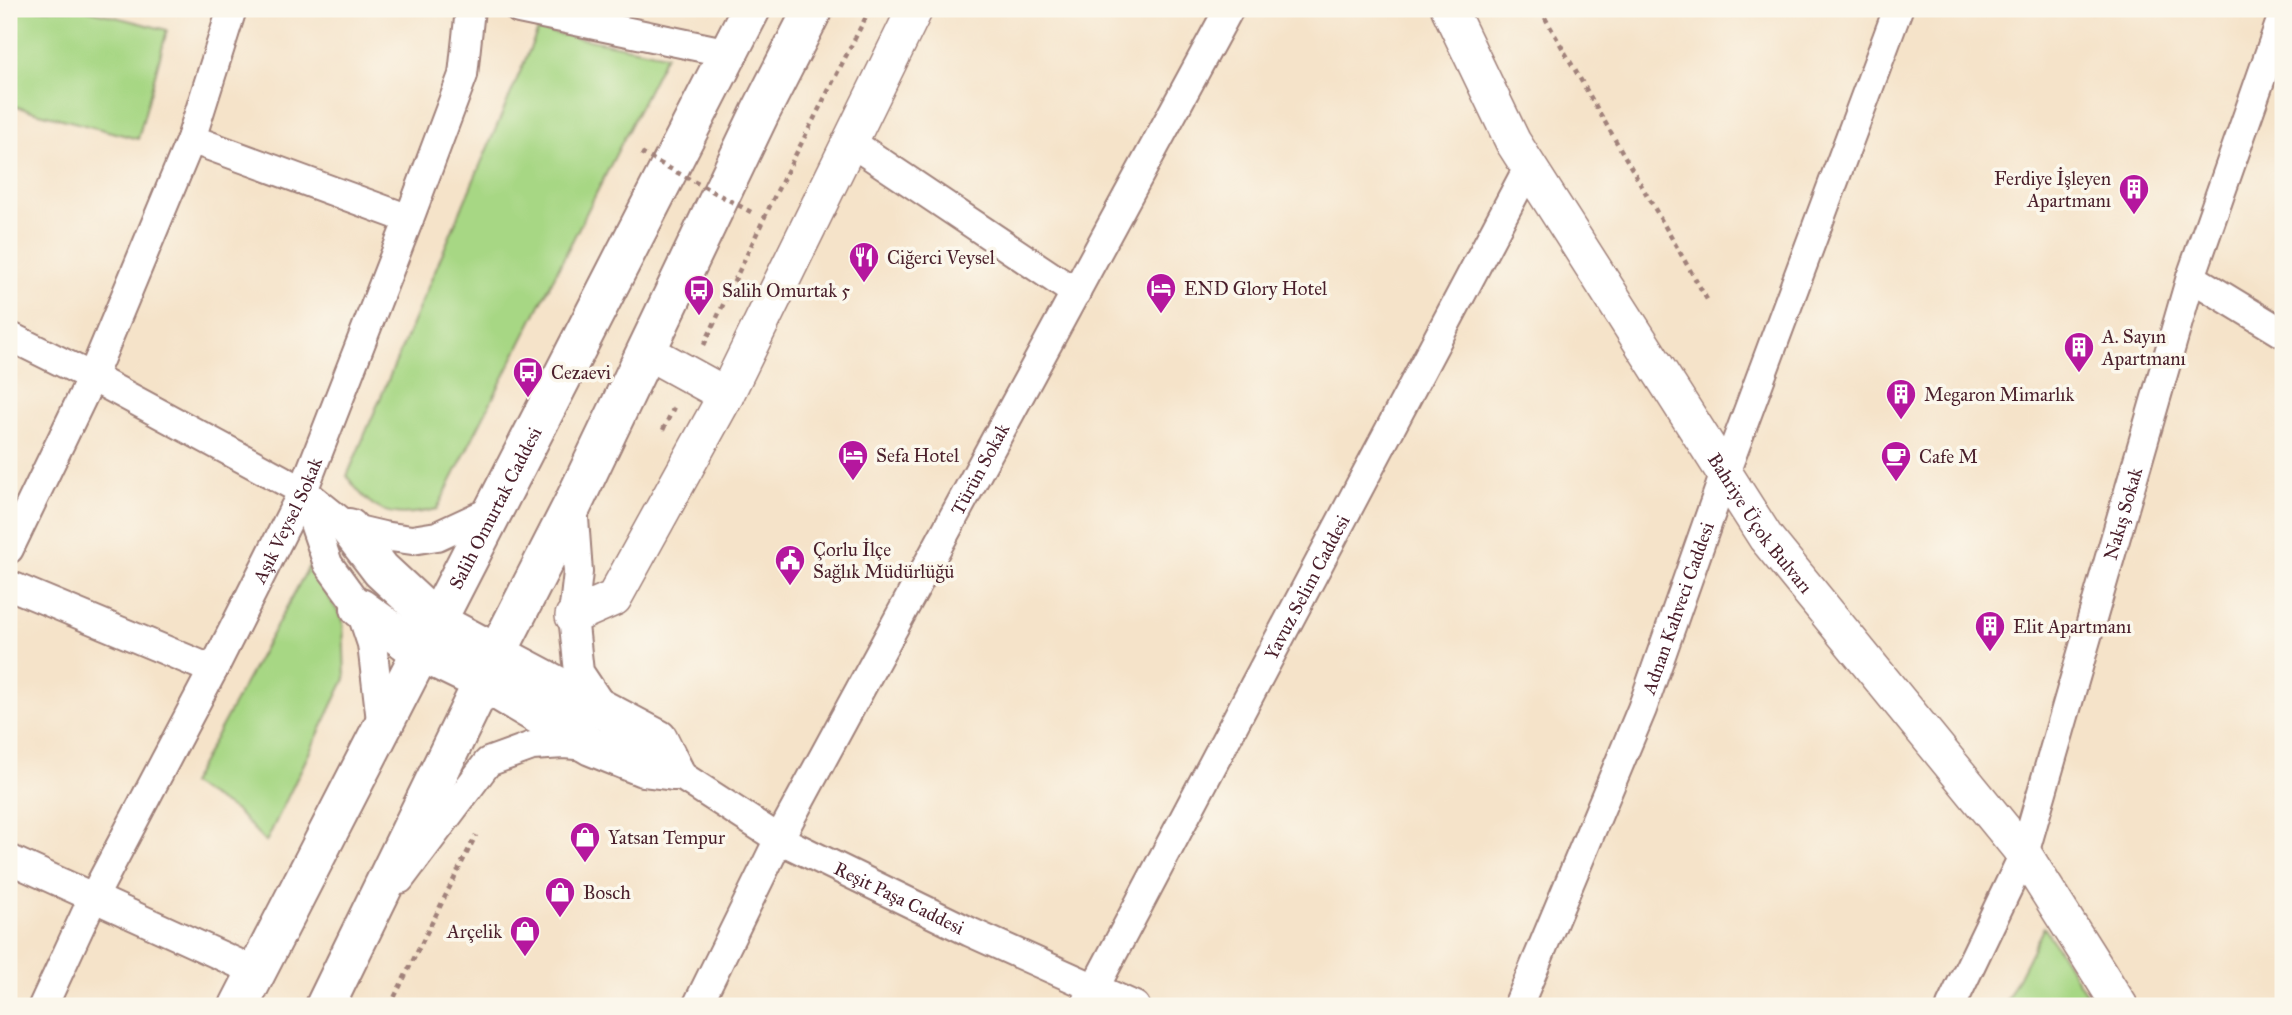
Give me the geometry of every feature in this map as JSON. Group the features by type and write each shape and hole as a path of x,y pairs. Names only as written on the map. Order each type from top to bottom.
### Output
{"main road":[{"name":"Salih Omurtak Caddesi","path":"239,1006 751,9"},
{"path":"325,1006 813,9"},
{"path":"349,528 429,637"},
{"path":"360,608 429,637 490,667 605,710 658,739 674,771"},
{"path":"490,667 592,746 643,767 674,771"}],"street":[{"path":"9,549 92,377 191,139 232,9"},
{"name":"Aşık Veysel Sokak","path":"43,1006 93,898 303,491 463,75 470,9"},
{"path":"519,9 729,52"},
{"path":"573,616 614,598 726,395 915,9"},
{"name":"Türün Sokak","path":"697,1006 779,839 1229,9"},
{"name":"Bahriye Üçok Bulvarı","path":"1448,9 1513,142 1766,538 2024,854 2120,1006"},
{"name":"Adnan Kahveci Caddesi","path":"1518,1006 1642,709 1725,473 1898,9"},
{"name":"Nakış Sokak","path":"1951,1006 2024,854 2191,277 2283,15"},
{"path":"191,139 409,219"},
{"path":"849,141 1076,293"},
{"name":"Yavuz Selim Caddesi","path":"1090,996 1529,166"},
{"path":"2191,277 2283,333"},
{"path":"9,336 92,377 303,491 349,528 412,540 437,536 495,509"},
{"path":"646,351 726,395"},
{"path":"303,491 328,564 360,608 372,644 382,729"},
{"path":"573,504 578,572 573,616 579,672 605,710"},
{"path":"9,584 213,670"},
{"path":"361,932 488,761 533,747 564,744 592,746"},
{"name":"Reşit Paşa Caddesi","path":"674,771 779,839 970,932 1090,996 1135,1006"},
{"path":"9,859 257,972"}],"path":[{"path":"662,432 776,192 870,9"},
{"path":"1540,9 1709,303"},
{"path":"641,152 751,212"},
{"path":"720,294 724,304"},
{"path":"390,1006 481,825"}],"green space":[{"path":"9,9 84,9 167,30 138,139 9,105"},
{"path":"538,30 666,55 437,509 408,514 385,511 366,499 347,476"},
{"path":"309,566 343,620 345,679 266,842 236,811 190,784"},
{"path":"2044,927 2094,1006 2004,1006"}],"place":[{"name":"Ferdiye İşleyen Apartmanı","path":"2134,216"},
{"name":"Ciğerci Veysel","path":"864,284"},
{"name":"END Glory Hotel","path":"1161,315"},
{"name":"Salih Omurtak 5","path":"699,317"},
{"name":"A. Sayın Apartmanı","path":"2079,374"},
{"name":"Cezaevi","path":"528,399"},
{"name":"Megaron Mimarlık","path":"1901,421"},
{"name":"Sefa Hotel","path":"853,482"},
{"name":"Cafe M","path":"1896,483"},
{"name":"Çorlu İlçe Sağlık Müdürlüğü","path":"790,587"},
{"name":"Elit Apartmanı","path":"1990,653"},
{"name":"Yatsan Tempur","path":"585,864"},
{"name":"Bosch","path":"560,919"},
{"name":"Arçelik","path":"525,958"}]}
